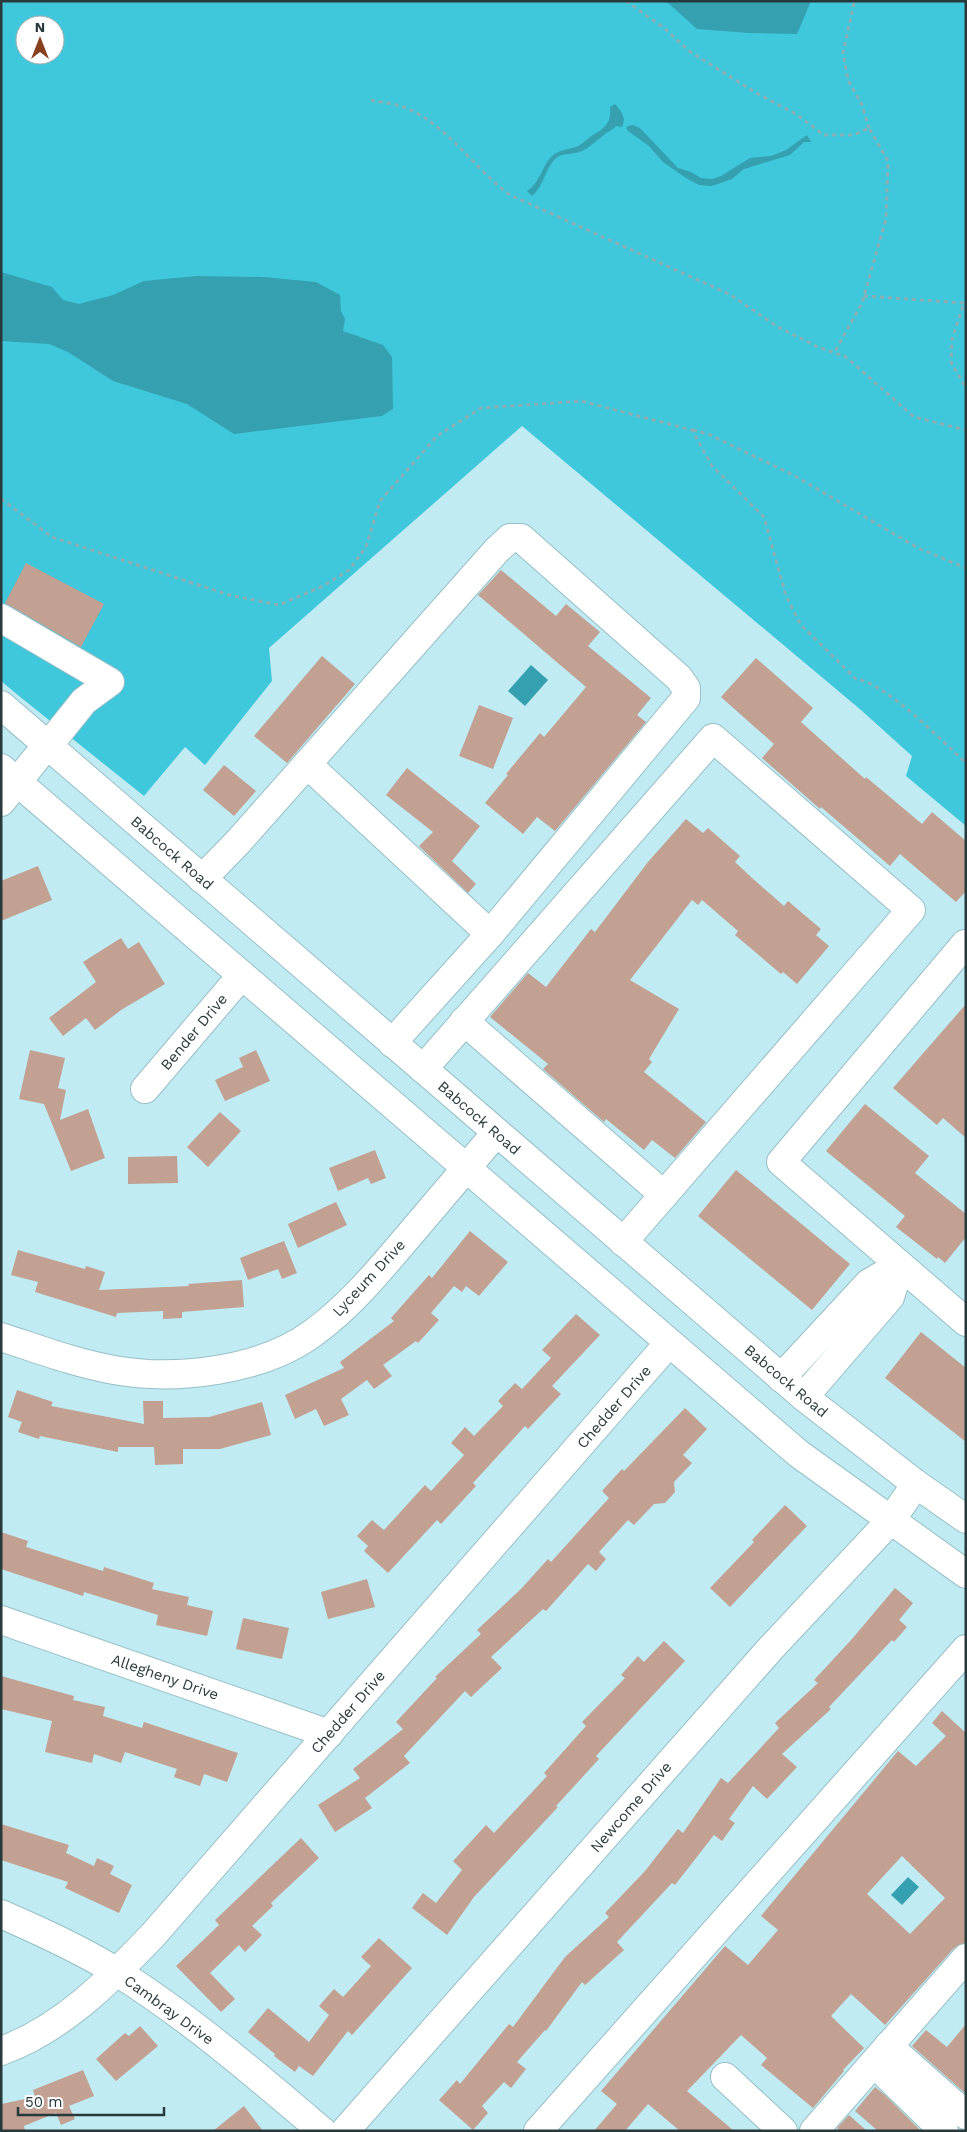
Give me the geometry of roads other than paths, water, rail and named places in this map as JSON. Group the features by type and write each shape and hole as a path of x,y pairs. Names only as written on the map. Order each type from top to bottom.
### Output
{"street":[{"path":"202,879 497,550 510,538 521,538 679,678 686,688 686,698 490,934 392,1042"},
{"path":"1,618 110,682 84,701 48,746 7,784 242,974 669,1344 799,1454 966,1574"},
{"name":"Babcock Road","path":"1,705 781,1378 916,1484 966,1519"},
{"path":"423,1069 714,738 721,744 911,910 623,1242"},
{"path":"307,764 490,934"},
{"path":"966,945 964,944 781,1162 966,1322"},
{"name":"Bender Drive","path":"145,1089 242,974"},
{"path":"464,1021 664,1195"},
{"name":"Lyceum Drive","path":"1,1337 84,1363 144,1374 174,1375 205,1372 264,1358 292,1346 312,1334 339,1313 369,1282 496,1133"},
{"path":"781,1378 870,1283 900,1265"},
{"path":"804,1397 890,1297 900,1265"},
{"name":"Chedder Drive","path":"1,2051 52,2026 74,2010 153,1935 669,1344"},
{"name":"Newcome Drive","path":"345,2131 771,1648 890,1520 916,1484"},
{"name":"Allegheny Drive","path":"1,1620 329,1734"},
{"path":"538,2131 966,1649"},
{"name":"Cambray Drive","path":"1,1914 44,1933 116,1972 167,2006 244,2065 322,2131"},
{"path":"814,2131 966,1958"},
{"path":"881,2055 966,2115"},
{"path":"881,2055 944,2131"},
{"path":"726,2077 783,2131"}]}
